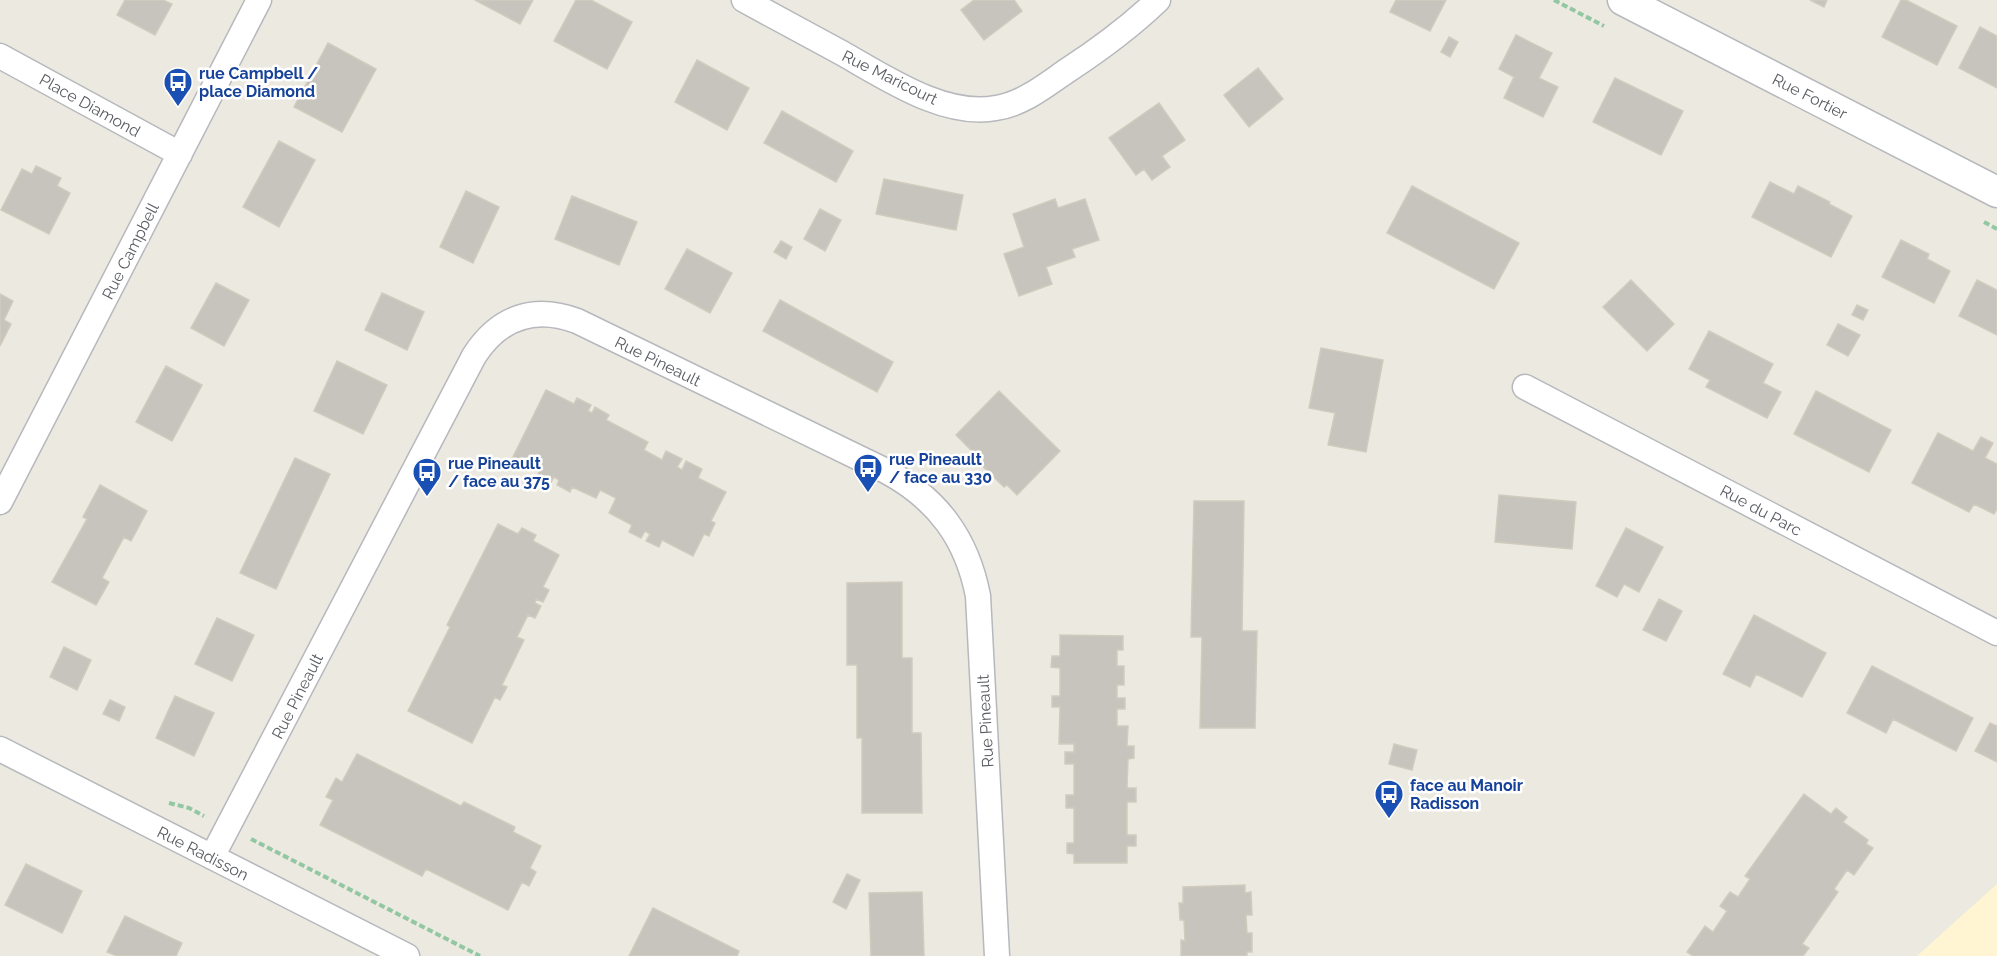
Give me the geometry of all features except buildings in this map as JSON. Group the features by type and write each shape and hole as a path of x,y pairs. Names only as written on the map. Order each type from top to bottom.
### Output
{"street":[{"name":"Rue Campbell","path":"0,502 260,0"},
{"name":"Rue Maricourt","path":"744,0 890,80 930,99 969,110 982,110 1006,106 1038,91 1095,52 1158,0"},
{"name":"Rue Fortier","path":"1623,0 1997,192"},
{"name":"Place Diamond","path":"0,56 180,154"},
{"name":"Rue Pineault","path":"212,857 477,351 488,337 507,323 530,315 554,314 577,321 886,471 914,488 948,522 971,565 978,596 997,956"},
{"name":"Rue du Parc","path":"1525,387 1997,633"},
{"name":"Rue Radisson","path":"0,749 407,956"}],"path":[{"name":"Rue Radisson","path":"252,840 480,956"}],"shaded area":[{"path":"1997,884 1997,956 1917,956"}],"place":[{"name":"rue Campbell / place Diamond","path":"178,108"},
{"name":"rue Pineault / face au 330","path":"868,494"},
{"name":"rue Pineault / face au 375","path":"427,498"},
{"name":"face au Manoir Radisson","path":"1389,820"}]}
